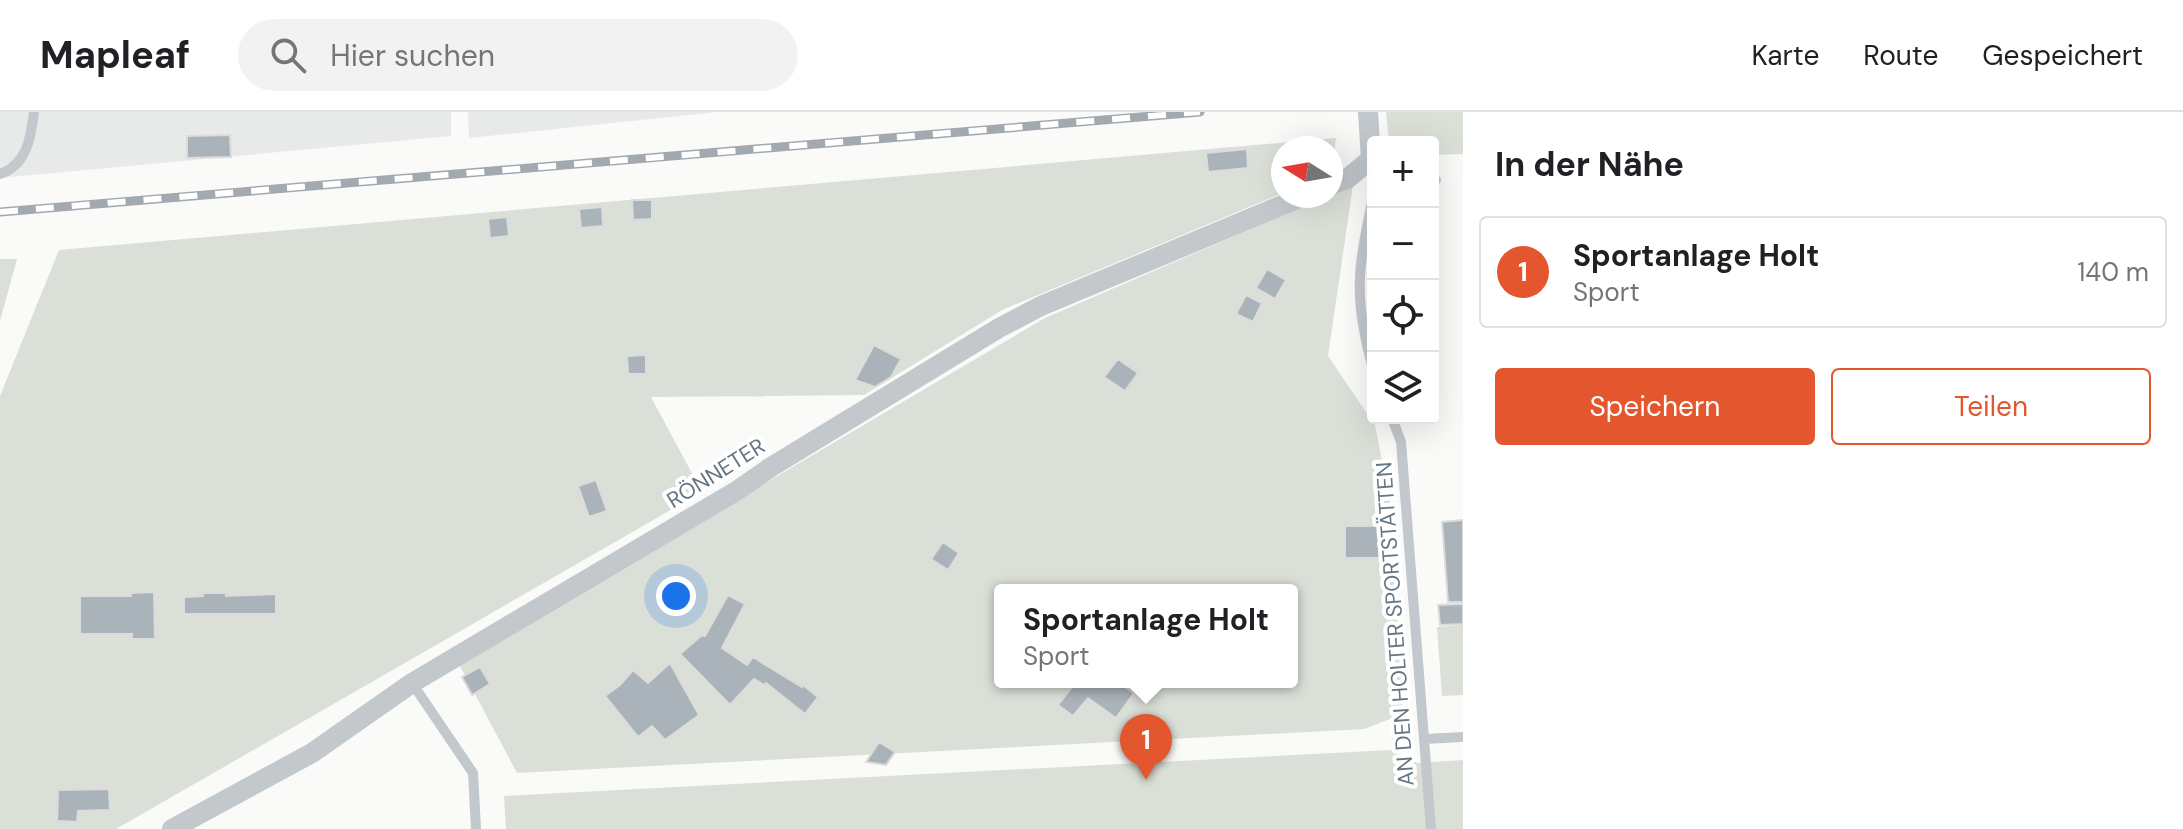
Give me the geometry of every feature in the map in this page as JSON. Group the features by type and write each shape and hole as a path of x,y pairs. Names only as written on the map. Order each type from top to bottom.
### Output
{"street":[{"path":"1368,112 1370,136"},
{"path":"1343,180 1367,161"},
{"name":"RÖNNETER","path":"172,829 312,753 412,683 738,490 999,328 1041,306 1275,208"}],"lane":[{"path":"0,174 13,168 21,159 28,145 34,112"},
{"path":"1369,352 1359,284 1371,208"},
{"name":"AN DEN HOLTER SPORTSTÄTTEN","path":"1394,424 1401,442 1431,829"},
{"path":"412,683 473,773 476,829"},
{"path":"1425,739 1463,737"}],"shaded area":[{"path":"0,112 451,112 451,136 0,178"},
{"path":"468,112 717,112 469,138"},
{"path":"1386,112 1463,112 1463,154 1439,155 1439,136 1388,136"},
{"path":"1271,144 1271,198 1002,310 864,395 651,397 702,492 116,829 0,829 0,396 59,250"},
{"path":"1353,185 1328,356 1367,413 1367,424 1375,425 1390,501 1403,714 1364,729 517,773 459,664 1045,318 1300,208 1343,208 1343,189"},
{"path":"0,259 17,259 0,321"},
{"path":"1463,625 1463,695 1442,696 1437,627"},
{"path":"1391,750 1417,763 1463,760 1463,829 506,829 504,796"}],"building":[{"path":"230,135 231,157 187,158 187,136"},
{"path":"1247,149 1248,168 1208,172 1206,153"},
{"path":"632,200 652,200 652,219 633,220"},
{"path":"602,207 603,226 581,228 579,209"},
{"path":"507,217 509,236 490,238 488,219"},
{"path":"1267,269 1286,280 1275,299 1256,288"},
{"path":"1246,295 1262,303 1253,322 1236,314"},
{"path":"874,345 901,359 891,377 875,387 855,380"},
{"path":"646,355 646,374 628,374 627,356"},
{"path":"1118,359 1138,373 1125,391 1104,377"},
{"path":"596,480 607,511 589,517 578,486"},
{"path":"1463,520 1463,602 1448,602 1442,522"},
{"path":"1345,526 1382,526 1382,558 1345,558"},
{"path":"943,542 959,553 948,570 931,559"},
{"path":"154,592 155,639 132,639 132,634 80,634 80,596 131,596 131,593"},
{"path":"203,593 226,593 226,596 276,594 276,614 184,614 184,597 203,596"},
{"path":"728,595 745,604 722,648 747,665 753,657 803,685 818,697 805,714 766,683 764,685 754,679 730,705 680,654 702,635 705,636"},
{"path":"1463,604 1463,624 1440,625 1438,605"},
{"path":"670,663 699,715 665,740 652,726 638,737 605,696 633,670 648,683"},
{"path":"480,667 490,684 472,695 462,677"},
{"path":"1071,688 1127,688 1134,693 1116,718 1088,698 1073,716 1058,705"},
{"path":"879,742 895,752 886,765 866,762"},
{"path":"109,789 110,810 78,811 77,822 57,821 58,790"}],"railway":[{"path":"0,212 1200,112"}],"place":[{"name":"Sportanlage Holt","path":"1146,780"}]}
